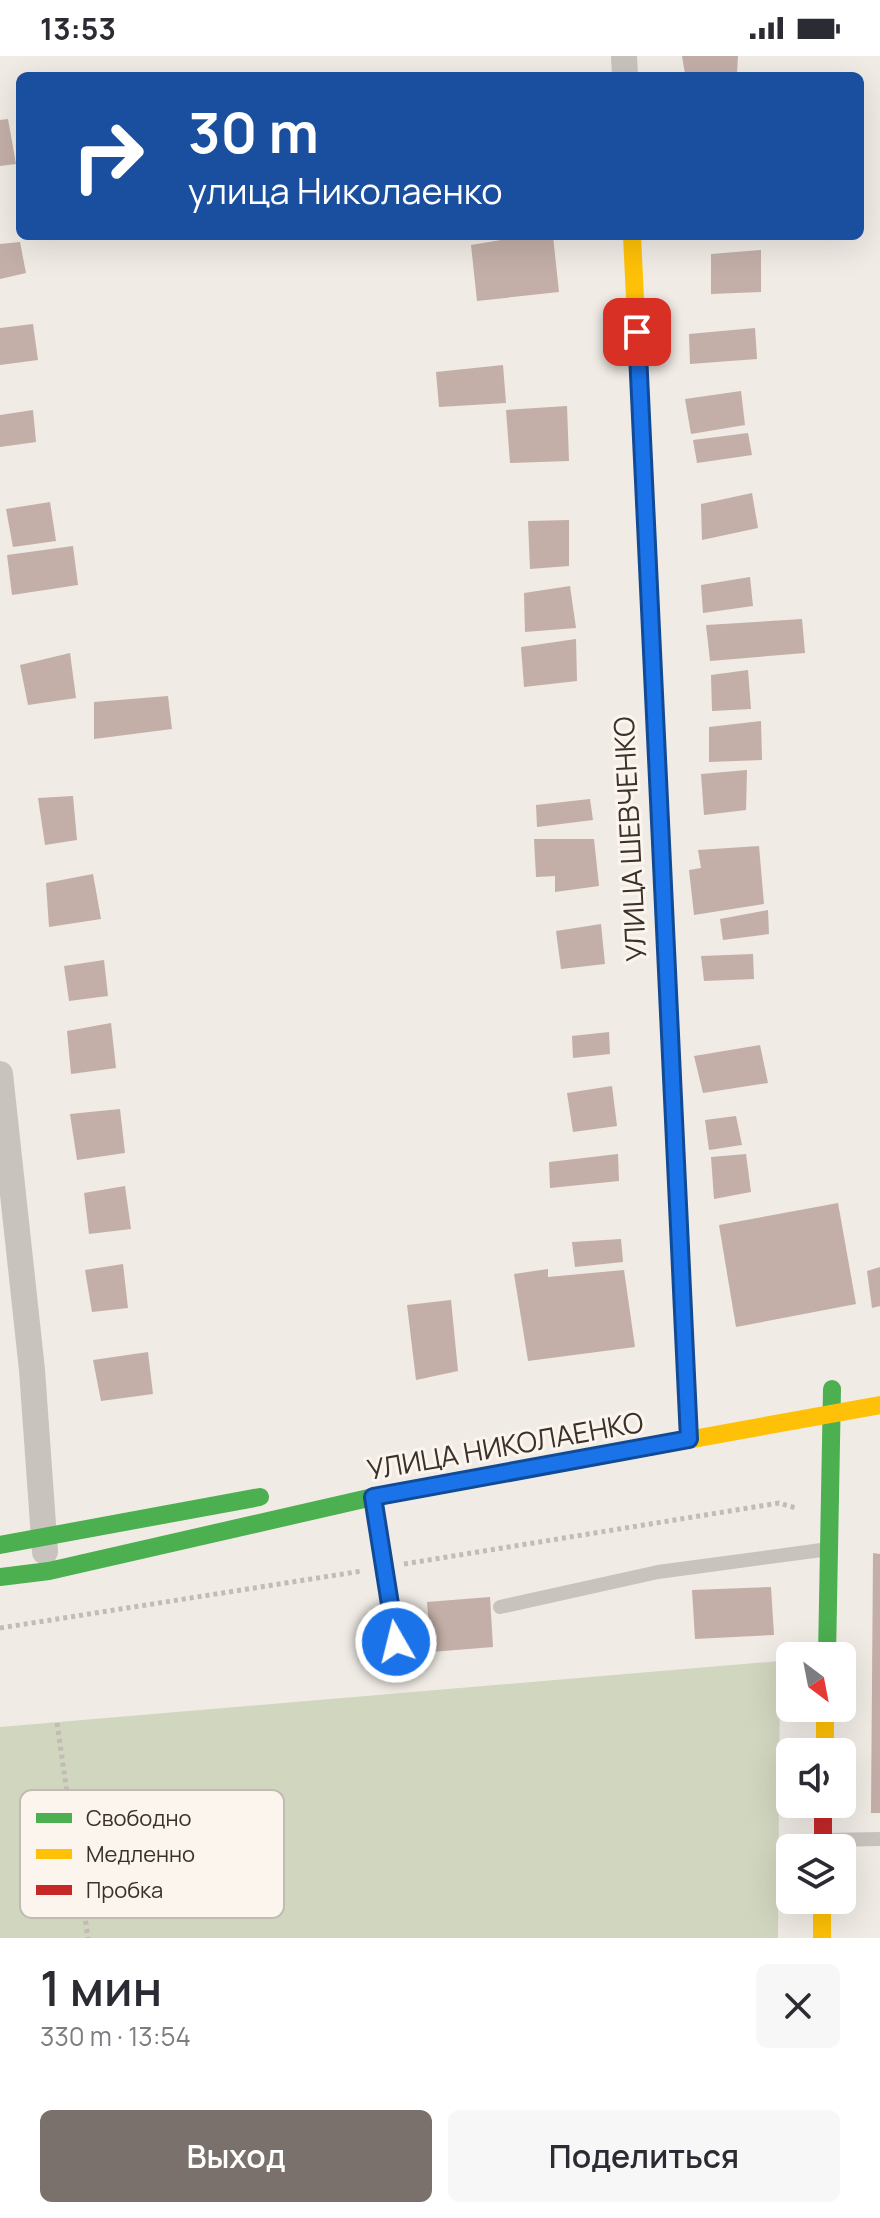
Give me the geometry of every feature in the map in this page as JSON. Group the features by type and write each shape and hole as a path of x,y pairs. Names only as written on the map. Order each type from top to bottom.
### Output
{"street":[{"name":"УЛИЦА ШЕВЧЕНКО","path":"632,240 689,1439"},
{"path":"0,1074 32,1370 42,1539 49,1571"},
{"path":"827,1642 832,1413 825,1390 856,1385"},
{"name":"УЛИЦА НИКОЛАЕНКО","path":"0,1577 49,1571 373,1497 880,1405"},
{"path":"0,1545 273,1495"},
{"path":"822,1914 822,1938"}],"lane":[{"path":"373,1497 396,1642"},
{"path":"500,1607 658,1572 829,1549"},
{"path":"856,1841 880,1839"}],"path":[{"path":"0,1628 779,1503 831,1516"},
{"path":"57,1723 67,1790"},
{"path":"85,1918 88,1938"}],"green space":[{"path":"776,1661 776,1722 780,1722 779,1738 776,1738 778,1938 0,1938 0,1727"}],"building":[{"path":"682,56 738,56 737,72 685,72"},
{"path":"8,119 16,164 0,166 0,120"},
{"path":"501,240 553,240 559,292 477,301 471,245"},
{"path":"20,242 26,273 0,279 0,244"},
{"path":"761,250 761,292 711,294 711,254"},
{"path":"33,324 38,360 0,365 0,328"},
{"path":"755,328 757,359 690,364 689,334"},
{"path":"503,365 506,403 439,407 436,372"},
{"path":"741,391 745,425 691,434 685,399"},
{"path":"567,406 569,461 510,463 506,410"},
{"path":"33,410 36,442 0,447 0,415"},
{"path":"748,433 752,455 697,463 693,440"},
{"path":"752,493 758,528 702,540 701,504"},
{"path":"50,502 56,541 13,547 6,509"},
{"path":"569,520 569,566 530,569 528,521"},
{"path":"73,546 78,585 12,595 7,555"},
{"path":"750,577 753,606 703,613 701,585"},
{"path":"570,586 576,628 525,632 524,593"},
{"path":"802,619 805,653 710,661 706,625"},
{"path":"576,639 577,681 524,687 521,647"},
{"path":"70,653 76,698 28,705 20,665"},
{"path":"748,670 751,709 712,711 711,675"},
{"path":"168,696 172,729 94,739 94,702"},
{"path":"761,721 762,760 709,762 709,727"},
{"path":"747,770 746,810 704,815 701,774"},
{"path":"73,796 77,840 45,845 38,798"},
{"path":"590,799 593,820 537,827 536,805"},
{"path":"534,839 594,839 599,886 555,892 555,876 536,877"},
{"path":"759,846 764,904 694,915 689,870 701,868 698,850"},
{"path":"93,874 101,919 49,927 46,883"},
{"path":"768,910 769,934 723,940 720,919"},
{"path":"601,924 605,964 561,969 556,931"},
{"path":"753,954 754,979 704,981 701,956"},
{"path":"104,960 108,996 69,1001 64,966"},
{"path":"111,1023 116,1068 71,1074 67,1031"},
{"path":"609,1032 610,1054 573,1058 572,1036"},
{"path":"760,1045 768,1083 703,1093 694,1056"},
{"path":"612,1086 617,1126 573,1132 567,1093"},
{"path":"120,1109 125,1153 77,1160 70,1114"},
{"path":"736,1116 742,1145 709,1150 705,1120"},
{"path":"618,1154 619,1181 550,1188 549,1162"},
{"path":"746,1154 751,1192 714,1199 711,1157"},
{"path":"125,1186 131,1229 89,1234 84,1193"},
{"path":"838,1203 856,1304 736,1327 719,1225"},
{"path":"621,1239 623,1262 575,1267 572,1242"},
{"path":"123,1264 128,1308 92,1312 85,1270"},
{"path":"880,1267 880,1306 872,1308 867,1271"},
{"path":"548,1269 548,1277 624,1270 635,1347 528,1361 514,1274"},
{"path":"451,1300 458,1371 416,1380 407,1305"},
{"path":"148,1352 153,1394 101,1401 93,1360"},
{"path":"873,1553 880,1554 880,1813 871,1813"},
{"path":"771,1587 774,1635 695,1639 692,1590"},
{"path":"490,1597 493,1647 431,1652 427,1602"}],"traffic: fast":[{"path":"654,694 689,1439"},
{"path":"827,1642 832,1389"},
{"path":"0,1577 49,1571 373,1497 638,1449"},
{"path":"0,1545 260,1497"}],"traffic: slow":[{"path":"632,240 654,694"},
{"path":"638,1449 880,1405"},
{"path":"825,1722 825,1738"},
{"path":"822,1914 822,1938"}],"traffic: jam":[{"path":"823,1818 823,1834"}],"route":[{"path":"396,1642 373,1497 689,1439 637,332"}]}
